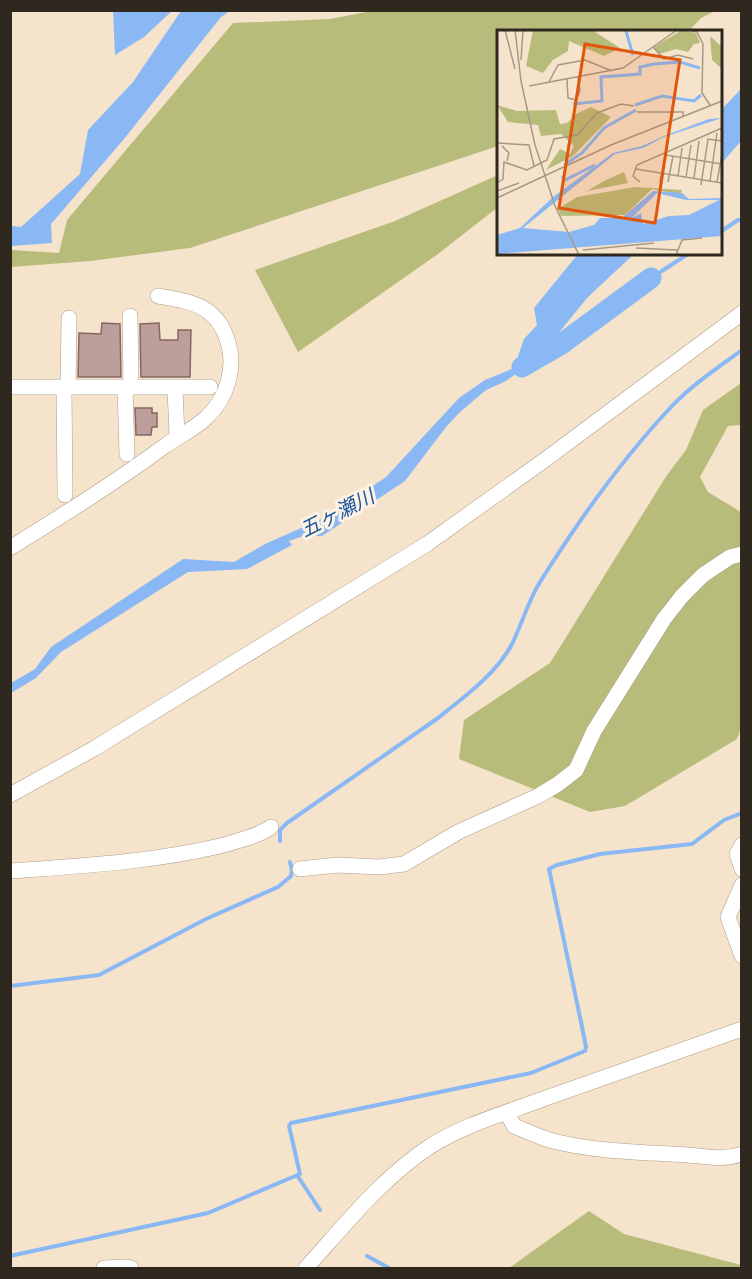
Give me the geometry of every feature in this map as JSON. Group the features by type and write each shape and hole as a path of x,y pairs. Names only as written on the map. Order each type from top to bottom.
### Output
{"street":[{"path":"10,548 136,467 208,417 228,386 232,362 229,344 224,329 215,317 204,307 191,302 158,296"},
{"path":"10,795 95,748 427,544 613,410 741,313"},
{"path":"127,454 130,316"},
{"path":"65,495 69,318"},
{"path":"10,387 210,387"},
{"path":"175,388 177,437"},
{"path":"300,869 337,865 379,867 404,864 458,832 538,796 558,784 576,770 594,731 664,619 682,596 703,575 730,557 741,554"},
{"path":"10,871 79,866 190,853 239,841 271,827"},
{"path":"741,845 737,854 741,870"},
{"path":"741,885 728,918 741,956"},
{"path":"306,1269 377,1190 401,1168 431,1146 460,1131 507,1113 741,1029"},
{"path":"507,1113 514,1126 551,1141 580,1147 624,1153 729,1159 741,1154"},
{"path":"105,1269 126,1267 131,1269"}],"green space":[{"path":"376,10 715,11 701,18 690,30 497,30 497,146 190,248 90,261 11,267 11,250 59,253 67,220 233,23 330,19"},
{"path":"497,175 497,208 438,254 298,352 255,270 395,221"},
{"path":"741,383 741,425 728,426 700,477 708,492 741,512 742,725 737,739 625,806 590,812 459,759 464,720 550,663 667,475 686,450 703,410"},
{"path":"589,1211 624,1234 741,1265 741,1268 509,1268"}],"water":[{"path":"113,10 172,11 144,37 115,55"},
{"path":"181,11 230,11 221,17 124,139 51,224 52,243 11,246 11,226 21,227 80,174 88,130 133,82"},
{"path":"741,89 741,141 722,163 722,109"},
{"name":"五ヶ瀬川","path":"577,255 633,255 587,298 553,340 523,369 506,381 486,390 459,413 405,481 322,536 303,536 289,541 292,545 247,569 188,572 61,652 36,678 11,693 11,683 35,669 51,647 183,559 234,562 265,544 326,517 386,477 459,398 485,380 514,368 524,339 537,325 534,308"}],"building":[{"path":"102,323 120,324 121,377 78,377 79,333 101,334"},
{"path":"159,323 160,340 178,340 178,330 191,330 190,377 141,377 140,324"},
{"path":"135,408 152,408 152,413 157,413 157,427 152,427 151,435 136,435"}],"waterway":[{"path":"722,231 738,220 742,220"},
{"path":"651,278 686,255"},
{"path":"522,367 560,345 651,278"},
{"path":"280,841 280,830 287,823 438,718 488,675 512,644 540,582 618,469 679,399 742,350"},
{"path":"10,1256 208,1213 300,1174 289,1126 291,1123 531,1073 585,1051 549,869 600,854 692,844 724,820 742,813"},
{"path":"10,986 99,975 206,919 278,887 291,876 290,862"},
{"path":"297,1175 320,1210"},
{"path":"367,1256 389,1268"}]}
